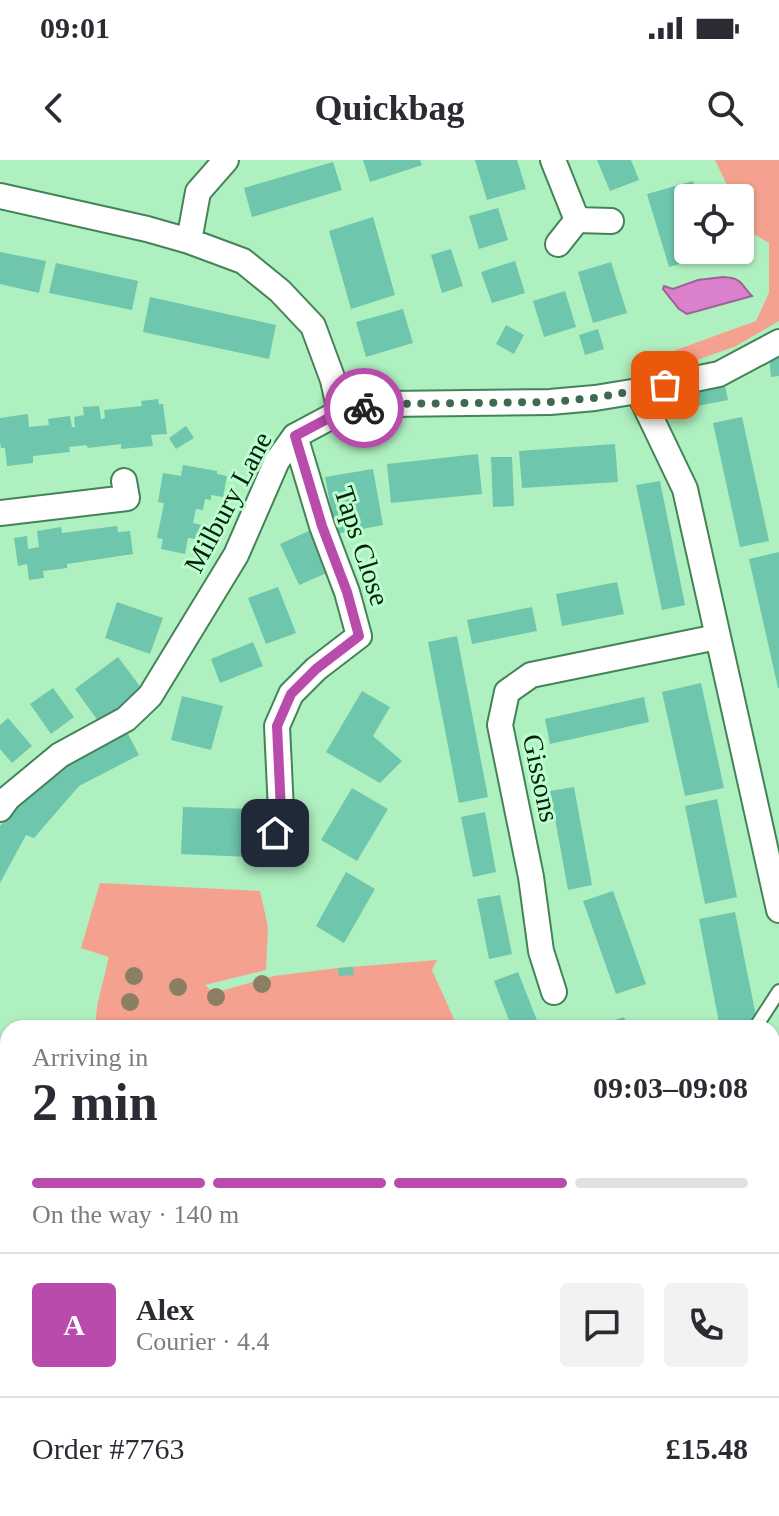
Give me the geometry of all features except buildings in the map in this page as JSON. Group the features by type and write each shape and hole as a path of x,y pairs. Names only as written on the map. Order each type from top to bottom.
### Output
{"street":[{"path":"189,241 198,192 226,160"},
{"path":"553,160 577,220"},
{"path":"0,196 147,229 243,261 280,291 313,326 333,380 340,412"},
{"path":"577,220 611,221"},
{"path":"558,244 577,220"},
{"name":"Milbury Lane","path":"0,809 8,798 60,755 126,719 150,696 236,555 277,461 295,436 340,412 388,404 550,402 638,391 719,374 779,342"},
{"path":"638,391 685,489 779,910"},
{"name":"Taps Close","path":"275,833 281,811 277,726 291,694 316,669 359,636 295,436"},
{"path":"0,513 127,497"},
{"name":"Gissons","path":"554,992 552,949 531,877 500,725 507,692 531,675 717,637"}],"lane":[{"path":"760,1020 779,991"}],"shaded area":[{"path":"715,160 779,160 779,321 734,347 655,375 652,364 676,350 756,321 769,293 769,243 754,234 754,184 727,184"},
{"path":"723,277 738,280 752,296 687,314 663,289 664,286 673,289 698,280"},
{"path":"100,883 260,891 268,927 266,970 205,985 214,993 274,976 437,960 432,970 454,1020 96,1020 109,957 81,948"}],"way so far":[{"path":"364,408 388,404 550,402 595,398 665,385"}],"route":[{"path":"275,833 281,811 277,726 291,694 316,669 359,636 295,436 340,412 364,408"}]}
